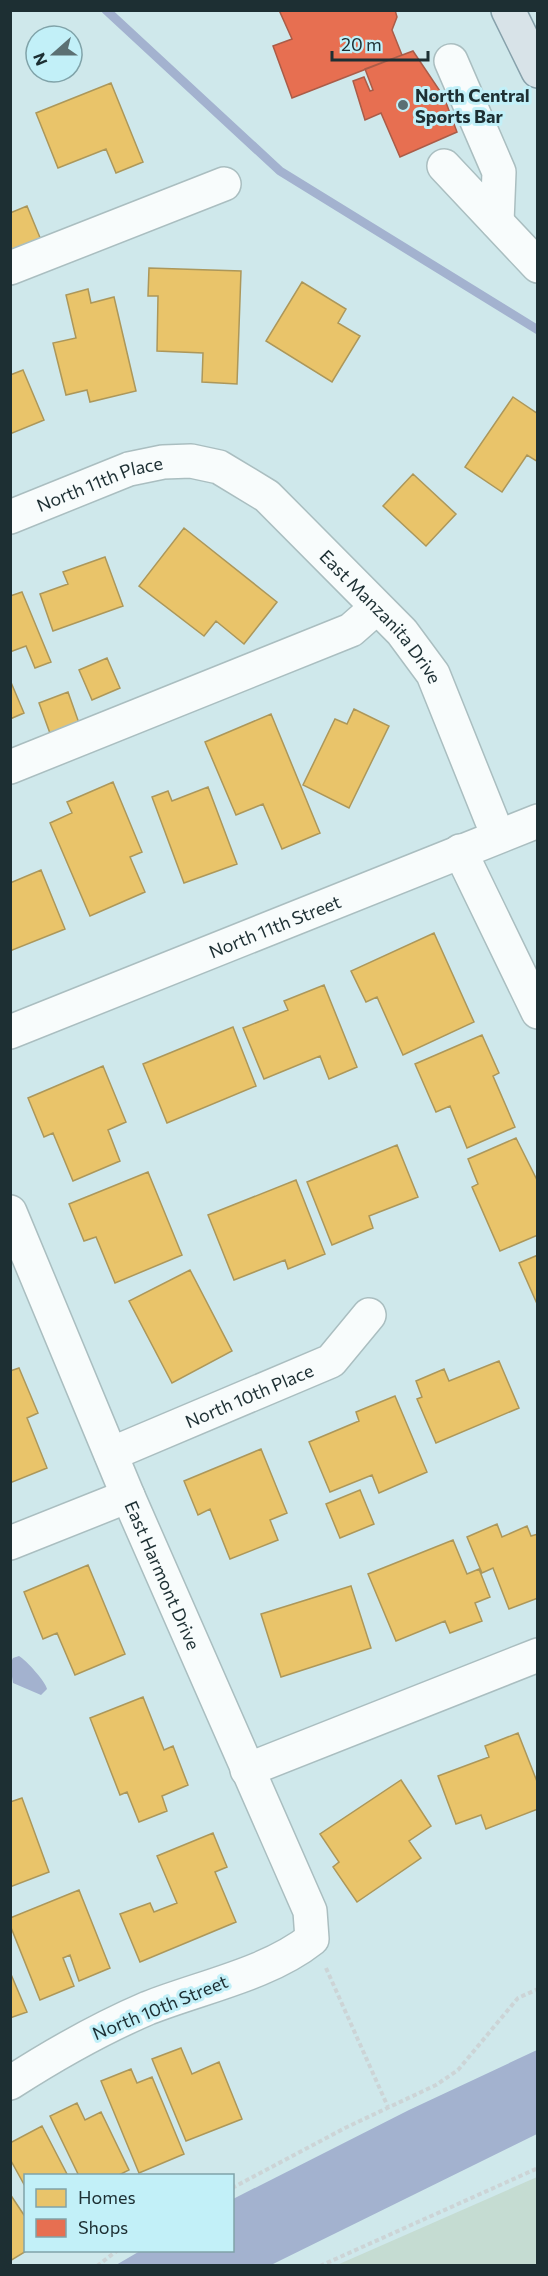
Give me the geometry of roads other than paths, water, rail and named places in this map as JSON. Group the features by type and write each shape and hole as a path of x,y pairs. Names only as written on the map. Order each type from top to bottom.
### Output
{"main road":[{"path":"508,10 537,71"}],"street":[{"path":"452,61 499,172 497,222"},
{"path":"444,166 537,266"},
{"path":"10,268 224,184"},
{"name":"North 11th Place","path":"10,517 129,469 163,462 192,461"},
{"name":"East Manzanita Drive","path":"192,461 219,467 267,496 304,530 376,608 402,632 433,674 498,836"},
{"path":"10,767 351,630 376,608"},
{"name":"North 11th Street","path":"10,1032 537,821"},
{"path":"460,851 537,1011"},
{"name":"East Harmont Drive","path":"10,1212 128,1496 310,1911 312,1939"},
{"name":"North 10th Place","path":"111,1454 331,1361 369,1315"},
{"path":"10,1543 128,1496"},
{"path":"247,1770 537,1655"},
{"name":"North 10th Street","path":"10,2083 77,2040 148,2008 292,1955 312,1939"}],"water":[{"path":"19,1656 35,1671 46,1686 47,1689 41,1695 13,1683 10,1664 13,1658"},
{"path":"537,2050 537,2134 271,2265 116,2265 138,2252 234,2252 234,2198 409,2110"}],"waterway":[{"path":"106,10 280,171 538,330"}],"place":[{"name":"North Central Sports Bar","path":"403,105"}]}
